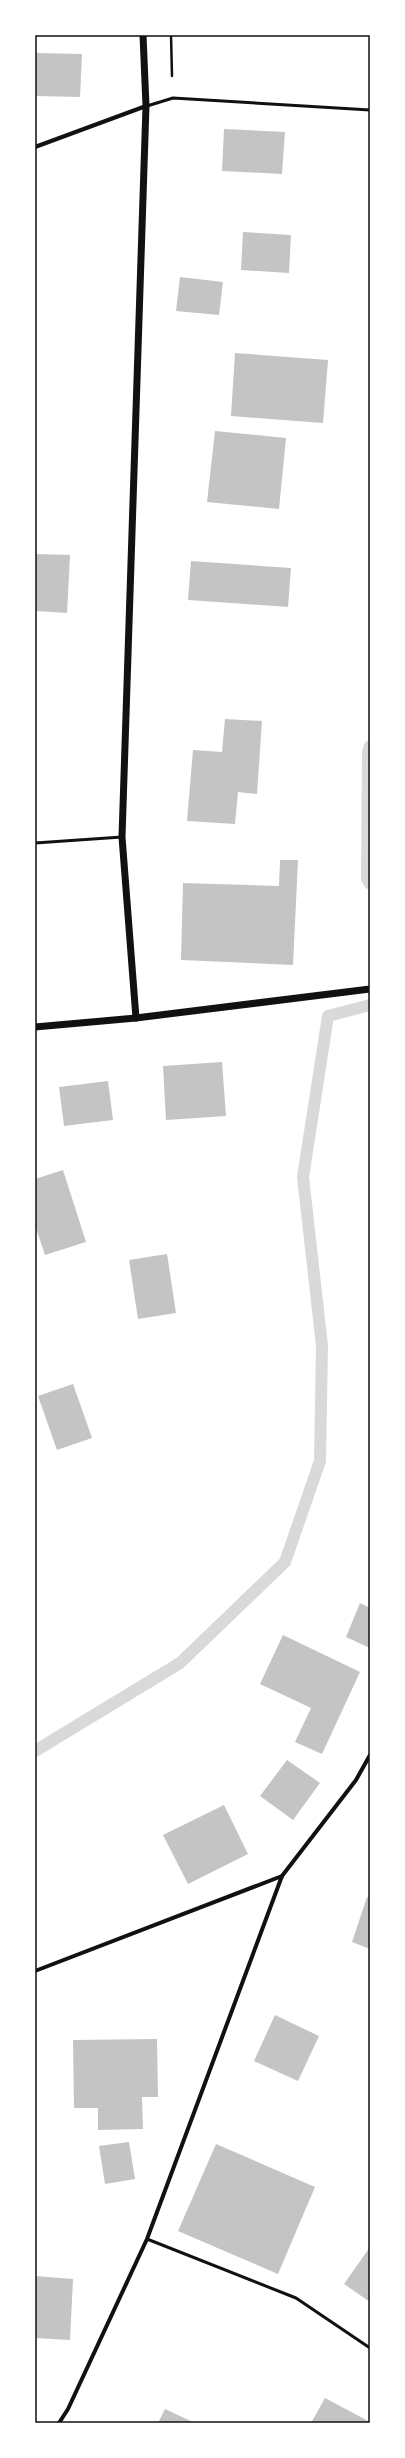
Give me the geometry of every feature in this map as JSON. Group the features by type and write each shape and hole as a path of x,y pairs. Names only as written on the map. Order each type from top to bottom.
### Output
{"street":[{"path":"136,1018 122,838 146,106 143,35"},
{"path":"35,148 146,106"},
{"path":"35,1027 136,1018 367,989"},
{"path":"59,2423 68,2409 147,2239 282,1876 356,1780 370,1755"},
{"path":"35,1971 282,1876"}],"lane":[{"path":"146,106 173,98 370,110"},
{"path":"35,843 122,838"},
{"path":"147,2239 296,2298 370,2348"}],"building":[{"path":"35,53 82,54 80,97 35,96"},
{"path":"224,129 285,132 282,174 222,171"},
{"path":"243,232 291,235 289,273 241,270"},
{"path":"180,277 223,282 219,315 176,311"},
{"path":"235,353 328,360 323,423 231,416"},
{"path":"215,431 286,438 279,509 207,502"},
{"path":"35,554 70,555 67,613 35,611"},
{"path":"191,561 291,568 288,607 188,600"},
{"path":"225,719 262,721 257,794 238,792 235,824 187,821 193,750 222,752"},
{"path":"280,860 298,860 293,965 181,960 183,883 279,886"},
{"path":"222,1062 226,1116 166,1120 163,1066"},
{"path":"108,1081 113,1120 64,1126 59,1087"},
{"path":"63,1170 86,1242 45,1255 35,1225 35,1179"},
{"path":"167,1254 176,1313 138,1319 129,1260"},
{"path":"73,1384 92,1438 57,1450 38,1396"},
{"path":"360,1603 370,1608 370,1648 346,1637"},
{"path":"283,1635 360,1672 322,1754 295,1742 311,1708 260,1684"},
{"path":"287,1760 320,1783 293,1820 260,1796"},
{"path":"224,1805 248,1854 188,1884 163,1835"},
{"path":"367,1897 370,1898 370,1949 352,1942"},
{"path":"275,2015 319,2036 298,2081 254,2061"},
{"path":"157,2039 158,2097 142,2097 143,2129 98,2130 98,2108 74,2108 73,2040"},
{"path":"129,2142 135,2179 105,2184 99,2146"},
{"path":"216,2144 315,2187 278,2274 178,2231"},
{"path":"370,2247 370,2302 344,2284"},
{"path":"35,2276 73,2279 70,2340 35,2338"},
{"path":"325,2398 370,2422 370,2423 311,2423"},
{"path":"165,2409 195,2423 158,2423"}],"waterway":[{"path":"370,746 368,752 367,879 370,884"},
{"path":"35,1751 180,1663 285,1562 320,1461 322,1346 303,1177 328,1016 370,1005"}]}
